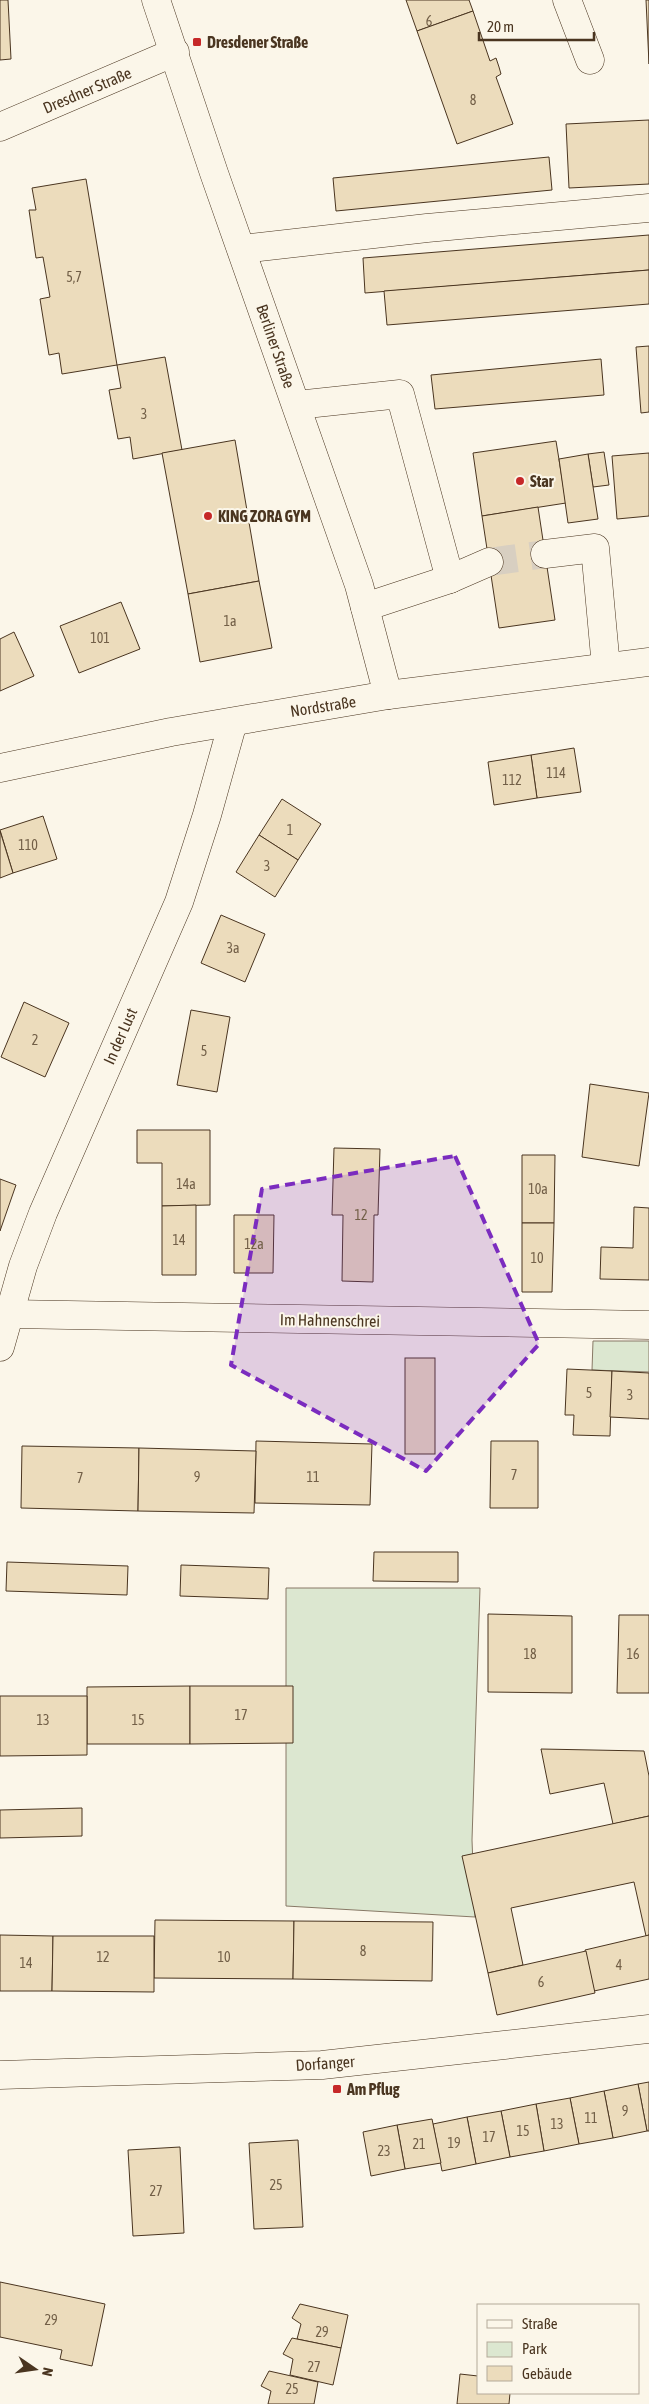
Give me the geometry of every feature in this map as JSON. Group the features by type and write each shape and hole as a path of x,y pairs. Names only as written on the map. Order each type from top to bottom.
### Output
{"street":[{"name":"Berliner Straße","path":"156,0 214,173 356,576 388,695"},
{"path":"567,0 590,60"},
{"name":"Dresdner Straße","path":"0,127 175,52"},
{"path":"242,248 426,228 649,208"},
{"path":"297,405 400,394 450,579"},
{"path":"545,554 596,548 606,666"},
{"path":"364,607 450,579 489,562"},
{"name":"Nordstraße","path":"0,768 171,732 388,695 649,662"},
{"name":"In der Lust","path":"0,1347 24,1266 43,1213 179,902 207,815 233,722"},
{"name":"Im Hahnenschrei","path":"10,1314 649,1325"},
{"name":"Dorfanger","path":"0,2075 322,2065 649,2029"}],"highlighted area":[{"path":"455,1156 539,1344 426,1471 231,1365 262,1189"}],"green space":[{"path":"593,1341 649,1341 649,1372 592,1370"},
{"path":"286,1588 480,1588 472,1840 475,1917 286,1906"}],"building":[{"path":"0,0 8,0 11,59 0,60"},
{"path":"406,0 469,0 473,11 417,31"},
{"path":"646,0 649,0 649,64"},
{"path":"473,11 490,61 496,58 501,74 496,77 513,124 457,144 417,31"},
{"path":"649,120 649,184 569,188 566,124"},
{"path":"549,157 552,190 336,211 333,178"},
{"path":"86,179 117,365 62,374 59,353 49,355 40,299 50,297 43,257 36,258 29,210 36,210 32,188"},
{"path":"649,235 649,270 365,293 363,258"},
{"path":"649,270 649,304 387,325 384,291"},
{"path":"649,346 649,412 641,413 636,347"},
{"path":"165,357 182,450 133,459 130,437 118,439 109,390 121,388 117,365"},
{"path":"601,359 604,395 435,409 431,375"},
{"path":"235,440 259,581 188,594 162,453"},
{"name":"Star","path":"556,441 566,503 482,516 473,453"},
{"path":"604,452 609,485 593,487 588,454"},
{"path":"649,453 649,516 617,519 612,456"},
{"path":"588,454 598,519 568,523 559,459"},
{"path":"538,507 555,620 499,628 482,516"},
{"path":"259,581 272,648 200,662 188,594"},
{"path":"121,602 140,649 79,673 60,626"},
{"path":"14,632 34,676 0,691 0,639"},
{"path":"574,748 581,792 537,798 531,755"},
{"path":"531,755 537,798 494,805 488,762"},
{"path":"282,799 321,824 298,860 259,835"},
{"path":"43,816 57,859 13,873 0,830"},
{"path":"0,831 13,873 0,878"},
{"path":"259,835 298,860 275,897 236,872"},
{"path":"221,915 265,934 245,982 201,963"},
{"path":"24,1002 69,1023 45,1077 1,1057"},
{"path":"191,1010 230,1017 217,1092 177,1085"},
{"path":"590,1084 649,1093 639,1166 582,1157"},
{"path":"137,1130 210,1130 210,1205 162,1206 162,1163 137,1163"},
{"path":"334,1148 380,1149 378,1215 374,1215 373,1282 342,1281 343,1215 332,1215"},
{"path":"522,1155 555,1155 554,1223 522,1223"},
{"path":"0,1179 16,1185 0,1231"},
{"path":"196,1205 196,1275 162,1275 162,1206"},
{"path":"634,1207 649,1208 649,1280 600,1279 601,1247 633,1248"},
{"path":"234,1215 274,1215 273,1273 234,1273"},
{"path":"522,1223 554,1223 552,1292 522,1292"},
{"path":"405,1358 435,1358 435,1454 405,1454"},
{"path":"567,1369 612,1371 610,1436 573,1435 574,1415 565,1415"},
{"path":"612,1371 649,1373 649,1419 610,1417"},
{"path":"256,1441 372,1444 370,1505 255,1503"},
{"path":"491,1441 538,1441 538,1508 490,1508"},
{"path":"22,1446 139,1448 138,1511 21,1508"},
{"path":"139,1448 256,1451 254,1513 138,1511"},
{"path":"374,1552 458,1552 458,1582 373,1581"},
{"path":"7,1562 128,1566 127,1595 6,1591"},
{"path":"181,1565 269,1568 268,1599 180,1596"},
{"path":"488,1614 572,1616 572,1693 488,1692"},
{"path":"619,1615 649,1615 649,1693 617,1693"},
{"path":"190,1686 190,1744 87,1744 87,1687"},
{"path":"190,1686 293,1686 293,1743 190,1744"},
{"path":"0,1696 87,1696 87,1755 0,1756"},
{"path":"541,1749 644,1751 649,1776 649,1816 613,1824 604,1783 550,1794"},
{"path":"82,1808 82,1836 0,1838 0,1810"},
{"path":"649,1816 649,1935 646,1936 634,1882 511,1908 523,1965 488,1973 462,1856"},
{"path":"155,1920 294,1921 293,1979 154,1978"},
{"path":"294,1921 433,1922 432,1981 293,1979"},
{"path":"0,1935 53,1936 52,1991 0,1991"},
{"path":"649,1935 649,1979 594,1991 585,1950"},
{"path":"53,1936 154,1936 154,1992 52,1991"},
{"path":"586,1951 595,1993 497,2015 488,1973"},
{"path":"649,2082 649,2131 647,2131 638,2084"},
{"path":"638,2084 647,2131 613,2138 604,2091"},
{"path":"604,2091 613,2138 579,2144 570,2098"},
{"path":"570,2098 579,2144 544,2151 536,2104"},
{"path":"536,2104 544,2151 510,2157 501,2111"},
{"path":"501,2111 510,2157 476,2164 467,2117"},
{"path":"467,2117 476,2164 442,2171 433,2124"},
{"path":"432,2119 441,2163 405,2169 397,2125"},
{"path":"397,2125 405,2169 371,2176 363,2132"},
{"path":"298,2140 303,2227 254,2229 249,2143"},
{"path":"180,2147 184,2233 133,2236 128,2150"},
{"path":"0,2282 105,2304 92,2366 60,2359 62,2350 0,2337"},
{"path":"300,2304 348,2315 341,2348 297,2339 301,2324 292,2318"},
{"path":"292,2338 341,2348 333,2385 290,2375 293,2359 283,2354"},
{"path":"269,2371 318,2382 314,2404 268,2404 271,2391 261,2386"},
{"path":"460,2374 477,2376 477,2394 510,2394 509,2404 457,2404"}],"tunnel":[{"path":"489,562 545,554"}],"place":[{"name":"Dresdener Straße","path":"197,42"},
{"name":"Star","path":"520,481"},
{"name":"KING ZORA GYM","path":"208,516"},
{"name":"Am Pflug","path":"337,2089"}]}
